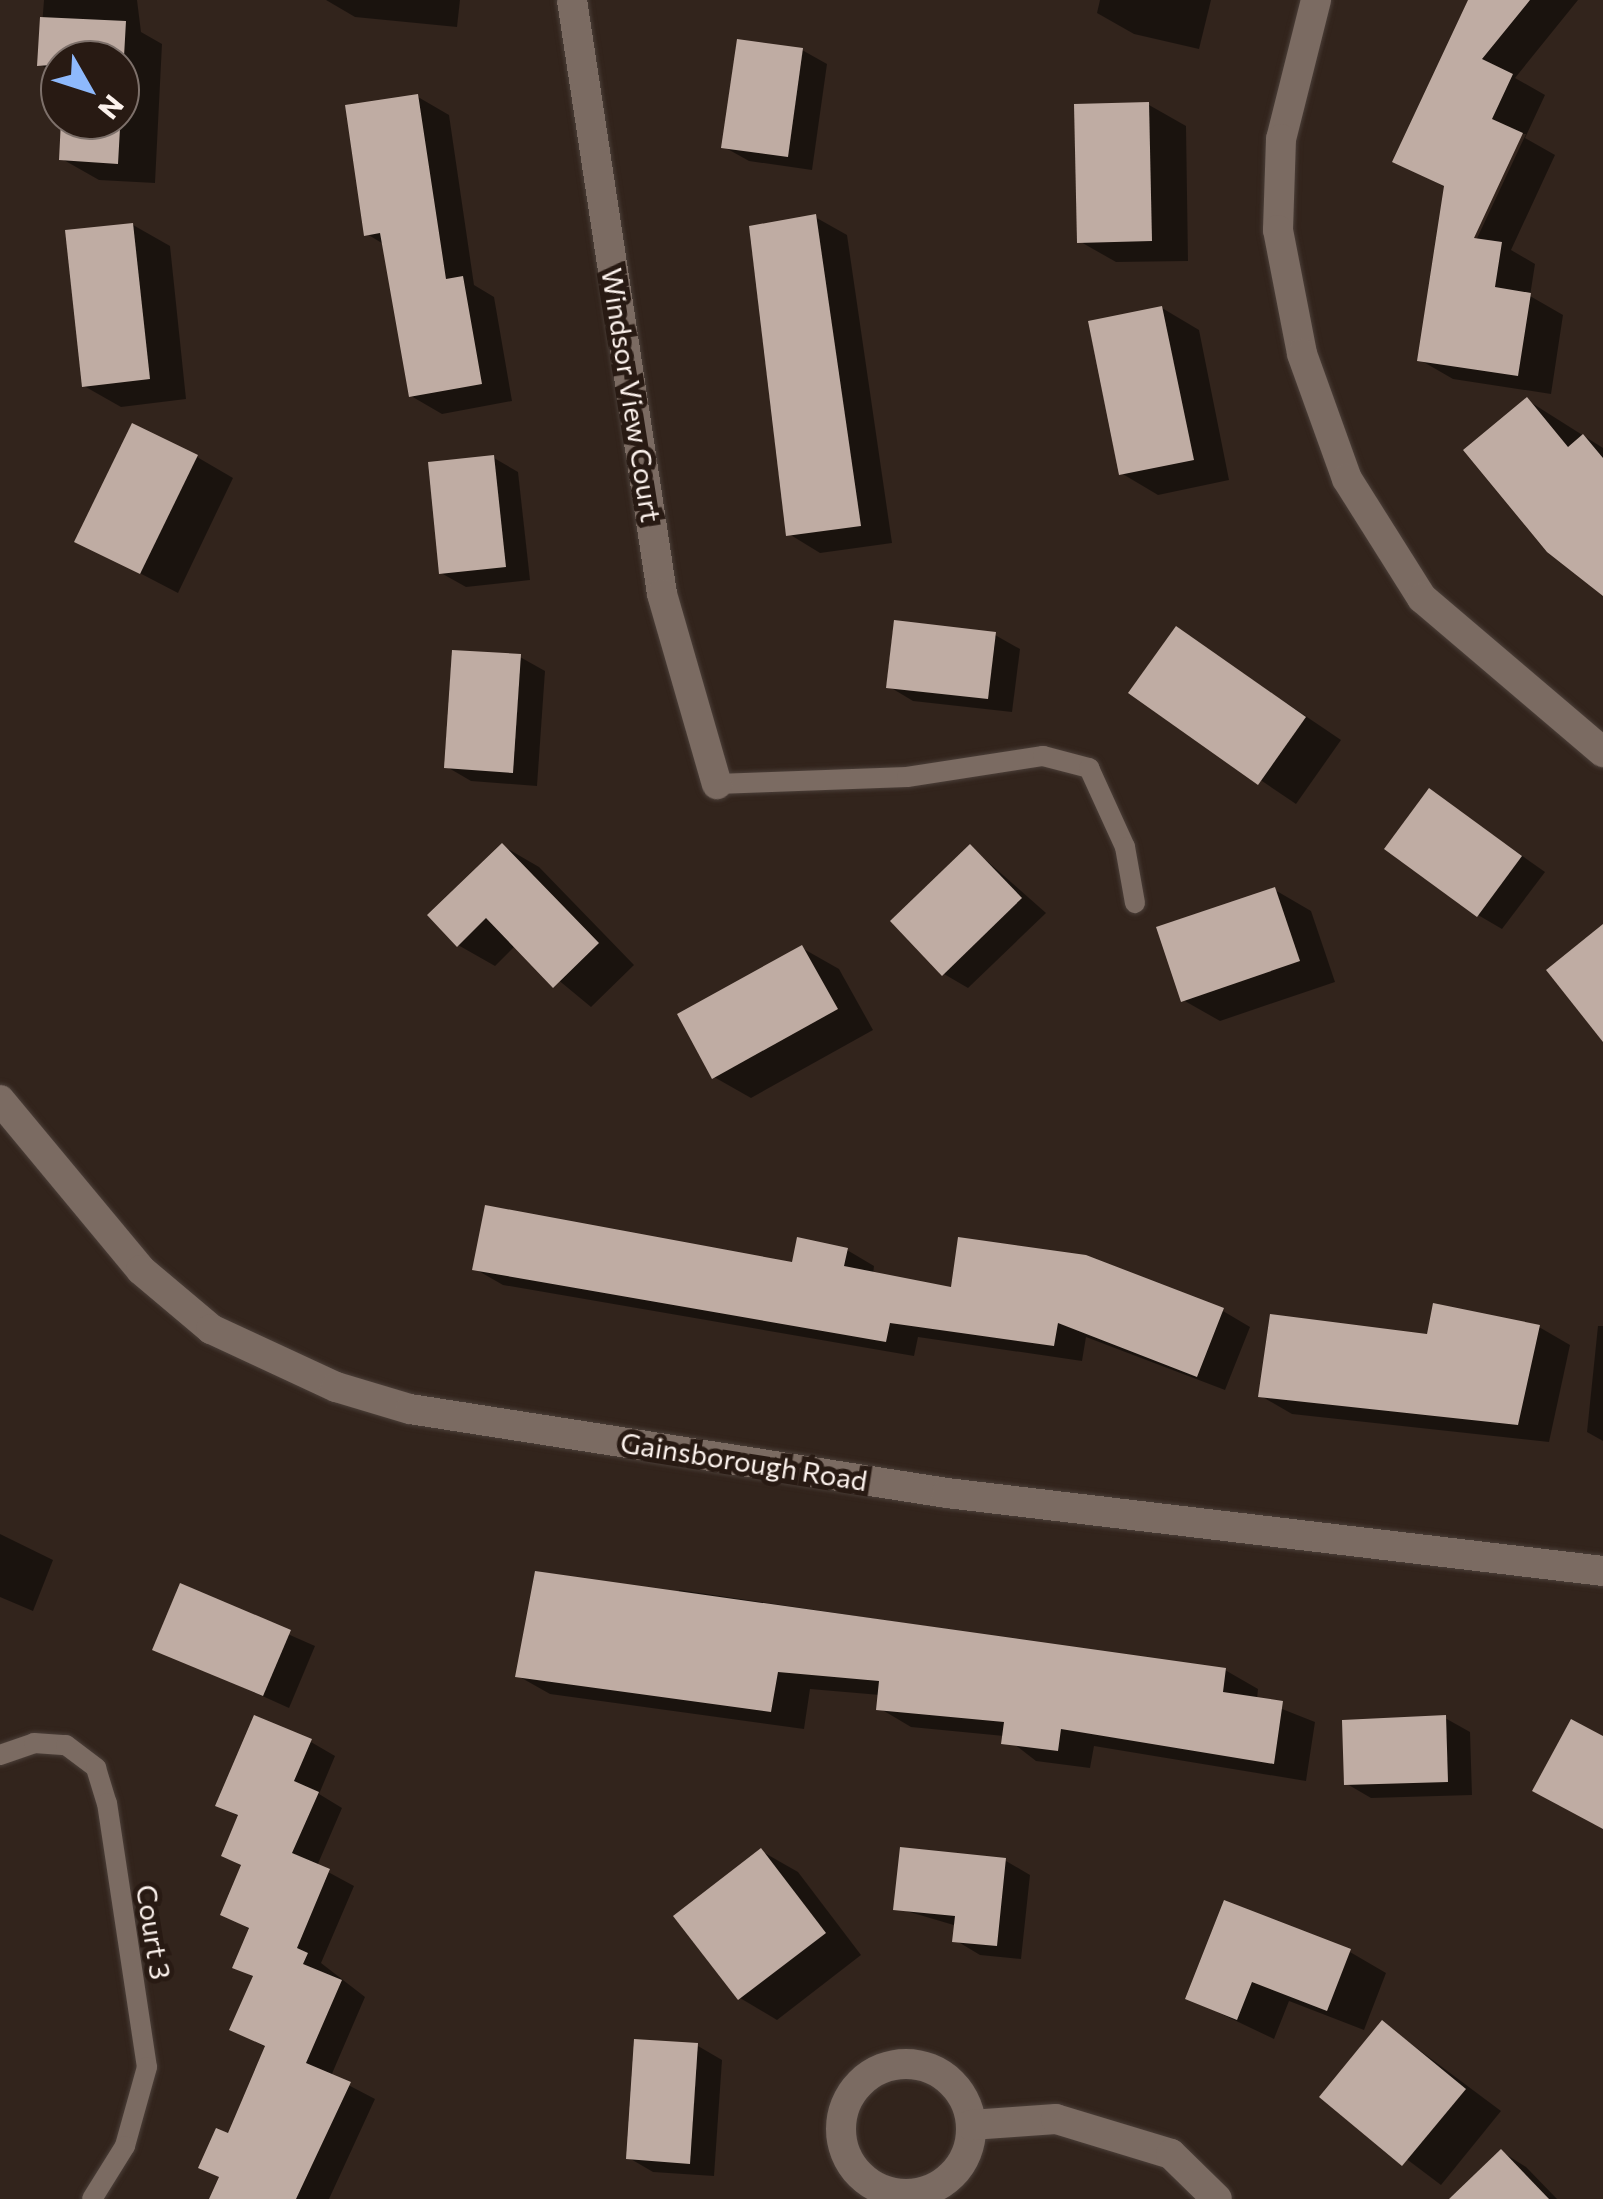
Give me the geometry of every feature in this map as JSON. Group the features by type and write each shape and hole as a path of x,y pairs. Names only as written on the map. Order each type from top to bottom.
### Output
{"street":[{"name":"Windsor View Court","path":"572,0 662,594 718,784"},
{"path":"1316,0 1282,140 1278,230 1302,354 1348,479 1422,598 1603,752"},
{"name":"Gainsborough Road","path":"0,1100 140,1270 212,1328 336,1387 410,1409 947,1493 1603,1571"},
{"path":"902,2063 957,2087 971,2125 948,2179 910,2194 856,2170 841,2132 864,2078 902,2063"},
{"path":"971,2125 1056,2119 1171,2154 1217,2199"}],"lane":[{"path":"718,784 907,777 1042,756 1089,768 1126,848 1135,904"},
{"name":"Court 3","path":"0,1755 34,1743 66,1745 96,1768 107,1803 147,2067 125,2146 92,2199"}],"building":[{"path":"1468,0 1530,0 1482,59 1513,74 1492,119 1523,133 1474,238 1502,242 1495,287 1531,293 1518,376 1417,361 1444,186 1392,162"},
{"path":"40,17 126,21 125,40 40,40 37,66"},
{"path":"737,39 803,48 788,157 721,148"},
{"path":"418,94 446,279 463,276 482,384 409,397 380,233 364,236 345,105"},
{"path":"1149,102 1152,241 1077,243 1074,104"},
{"path":"60,140 119,140 118,164 59,160"},
{"path":"816,214 861,526 786,536 749,226"},
{"path":"133,223 150,379 82,387 65,230"},
{"path":"1162,306 1194,460 1119,475 1088,321"},
{"path":"1527,397 1568,447 1583,434 1603,458 1603,596 1547,552 1463,450"},
{"path":"132,423 198,455 140,574 74,542"},
{"path":"494,455 506,567 439,574 428,462"},
{"path":"894,620 996,632 988,699 886,688"},
{"path":"1176,626 1306,717 1258,785 1128,693"},
{"path":"452,650 521,654 513,773 444,768"},
{"path":"1429,788 1522,856 1477,917 1384,849"},
{"path":"502,843 599,943 553,988 486,918 457,947 427,915"},
{"path":"970,844 1022,898 942,976 890,921"},
{"path":"1275,887 1300,961 1181,1002 1156,927"},
{"path":"1603,924 1603,1042 1546,970"},
{"path":"802,945 838,1009 712,1079 677,1014"},
{"path":"485,1205 792,1262 797,1237 848,1248 844,1266 951,1287 958,1237 1086,1255 1224,1308 1197,1377 1058,1323 1054,1346 890,1323 886,1342 472,1270"},
{"path":"1433,1303 1540,1325 1518,1425 1258,1397 1270,1314 1427,1334"},
{"path":"535,1571 1226,1668 1223,1692 1283,1701 1274,1764 1061,1729 1058,1751 1001,1744 1004,1722 876,1710 879,1681 778,1672 771,1712 515,1677"},
{"path":"180,1583 291,1630 263,1696 152,1650"},
{"path":"254,1715 312,1739 294,1781 319,1792 292,1853 330,1869 297,1948 308,1953 303,1964 342,1980 306,2063 351,2082 296,2199 209,2199 219,2177 198,2168 216,2128 228,2133 265,2046 229,2030 253,1976 232,1968 249,1928 220,1915 241,1865 221,1856 238,1815 215,1806"},
{"path":"1446,1715 1448,1782 1344,1785 1342,1720"},
{"path":"1571,1719 1603,1736 1603,1829 1532,1791"},
{"path":"900,1847 1006,1858 997,1946 952,1942 955,1916 893,1910"},
{"path":"761,1848 826,1933 738,2000 673,1916"},
{"path":"1224,1900 1351,1949 1327,2011 1252,1982 1237,2020 1185,1999"},
{"path":"1382,2020 1466,2089 1402,2166 1319,2097"},
{"path":"634,2039 698,2043 690,2164 626,2159"},
{"path":"1501,2149 1549,2199 1449,2199"}]}
